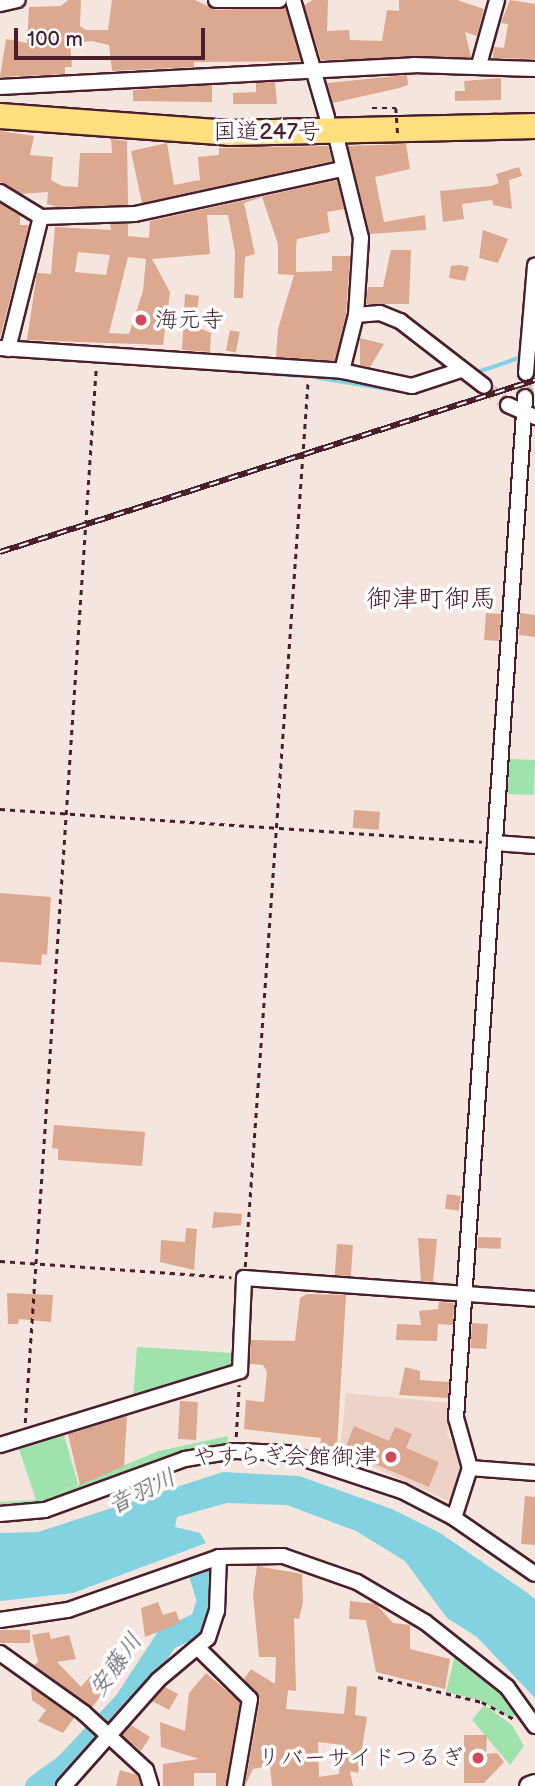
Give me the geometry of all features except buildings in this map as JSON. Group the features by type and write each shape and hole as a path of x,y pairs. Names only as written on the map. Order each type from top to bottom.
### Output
{"highway":[{"name":"国道247号","path":"0,103 205,119 331,125 535,127"},
{"name":"国道247号","path":"0,116 203,132 535,113"}],"main road":[{"path":"529,1786 535,1784"}],"street":[{"path":"0,4 18,0"},
{"path":"216,0 279,0"},
{"path":"293,0 331,125 361,238 356,315 342,371"},
{"path":"479,65 497,0"},
{"path":"0,87 479,65 535,69"},
{"path":"0,192 41,217 135,214 341,169"},
{"path":"41,217 4,349 342,371 412,386 461,370"},
{"path":"526,373 535,265"},
{"path":"356,315 380,313 400,321 484,386"},
{"path":"454,1518 470,1468 456,1430 495,843 528,408 508,405"},
{"path":"495,843 535,846"},
{"path":"0,1445 240,1371 244,1278 535,1299"},
{"path":"0,1514 30,1515 185,1459 235,1451 323,1461 454,1518 535,1574"},
{"path":"470,1468 535,1473"},
{"path":"0,1619 68,1610 219,1557 283,1556 357,1582 480,1663 527,1713 535,1726"},
{"path":"64,1786 158,1680 199,1649 217,1611 219,1557"},
{"path":"199,1649 250,1699 235,1786"},
{"path":"0,1654 92,1720 146,1770 151,1786"}],"path":[{"path":"372,108 396,108 398,137"},
{"path":"24,1437 97,355"},
{"path":"0,1261 244,1278 309,370"},
{"path":"0,809 495,843"},
{"path":"235,1451 240,1371"},
{"path":"379,1677 482,1702 510,1721 527,1713"}],"shaded area":[{"path":"346,1393 450,1403 447,1434 466,1462 453,1503 340,1452"}],"green space":[{"path":"509,759 535,760 534,795 508,794"},
{"path":"137,1347 234,1353 233,1368 133,1399"},
{"path":"62,1428 78,1484 48,1497 159,1451 228,1436 227,1444 152,1463 43,1505 0,1508 0,1502 36,1500 17,1443"},
{"path":"455,1655 502,1692 519,1714 510,1718 479,1700 446,1692"},
{"path":"484,1705 512,1725 524,1746 510,1765 472,1720"}],"water":[{"path":"223,1472 299,1476 392,1509 440,1533 529,1594 535,1599 535,1698 477,1637 447,1618 405,1561 356,1531 287,1505 227,1503 177,1517 175,1527 200,1533 206,1543 73,1593 0,1601 0,1533 38,1532"}],"waterway":[{"path":"475,373 522,357"},
{"path":"226,370 301,376"},
{"path":"314,377 412,393 461,377"},
{"name":"安藤川","path":"36,1786 64,1766 124,1703 166,1639 201,1622 208,1600 198,1567"}],"tunnel":[{"path":"525,397 526,373"},
{"path":"484,386 508,405"}],"railway":[{"path":"0,552 535,380"}],"place":[{"name":"海元寺","path":"141,320"},
{"name":"やすらぎ会館御津","path":"391,1457"},
{"name":"リバーサイドつるぎ","path":"478,1758"}],"district":[{"name":"御津町御馬","path":"431,600"}],"water label":[{"name":"音羽川","path":"142,1492"}]}
